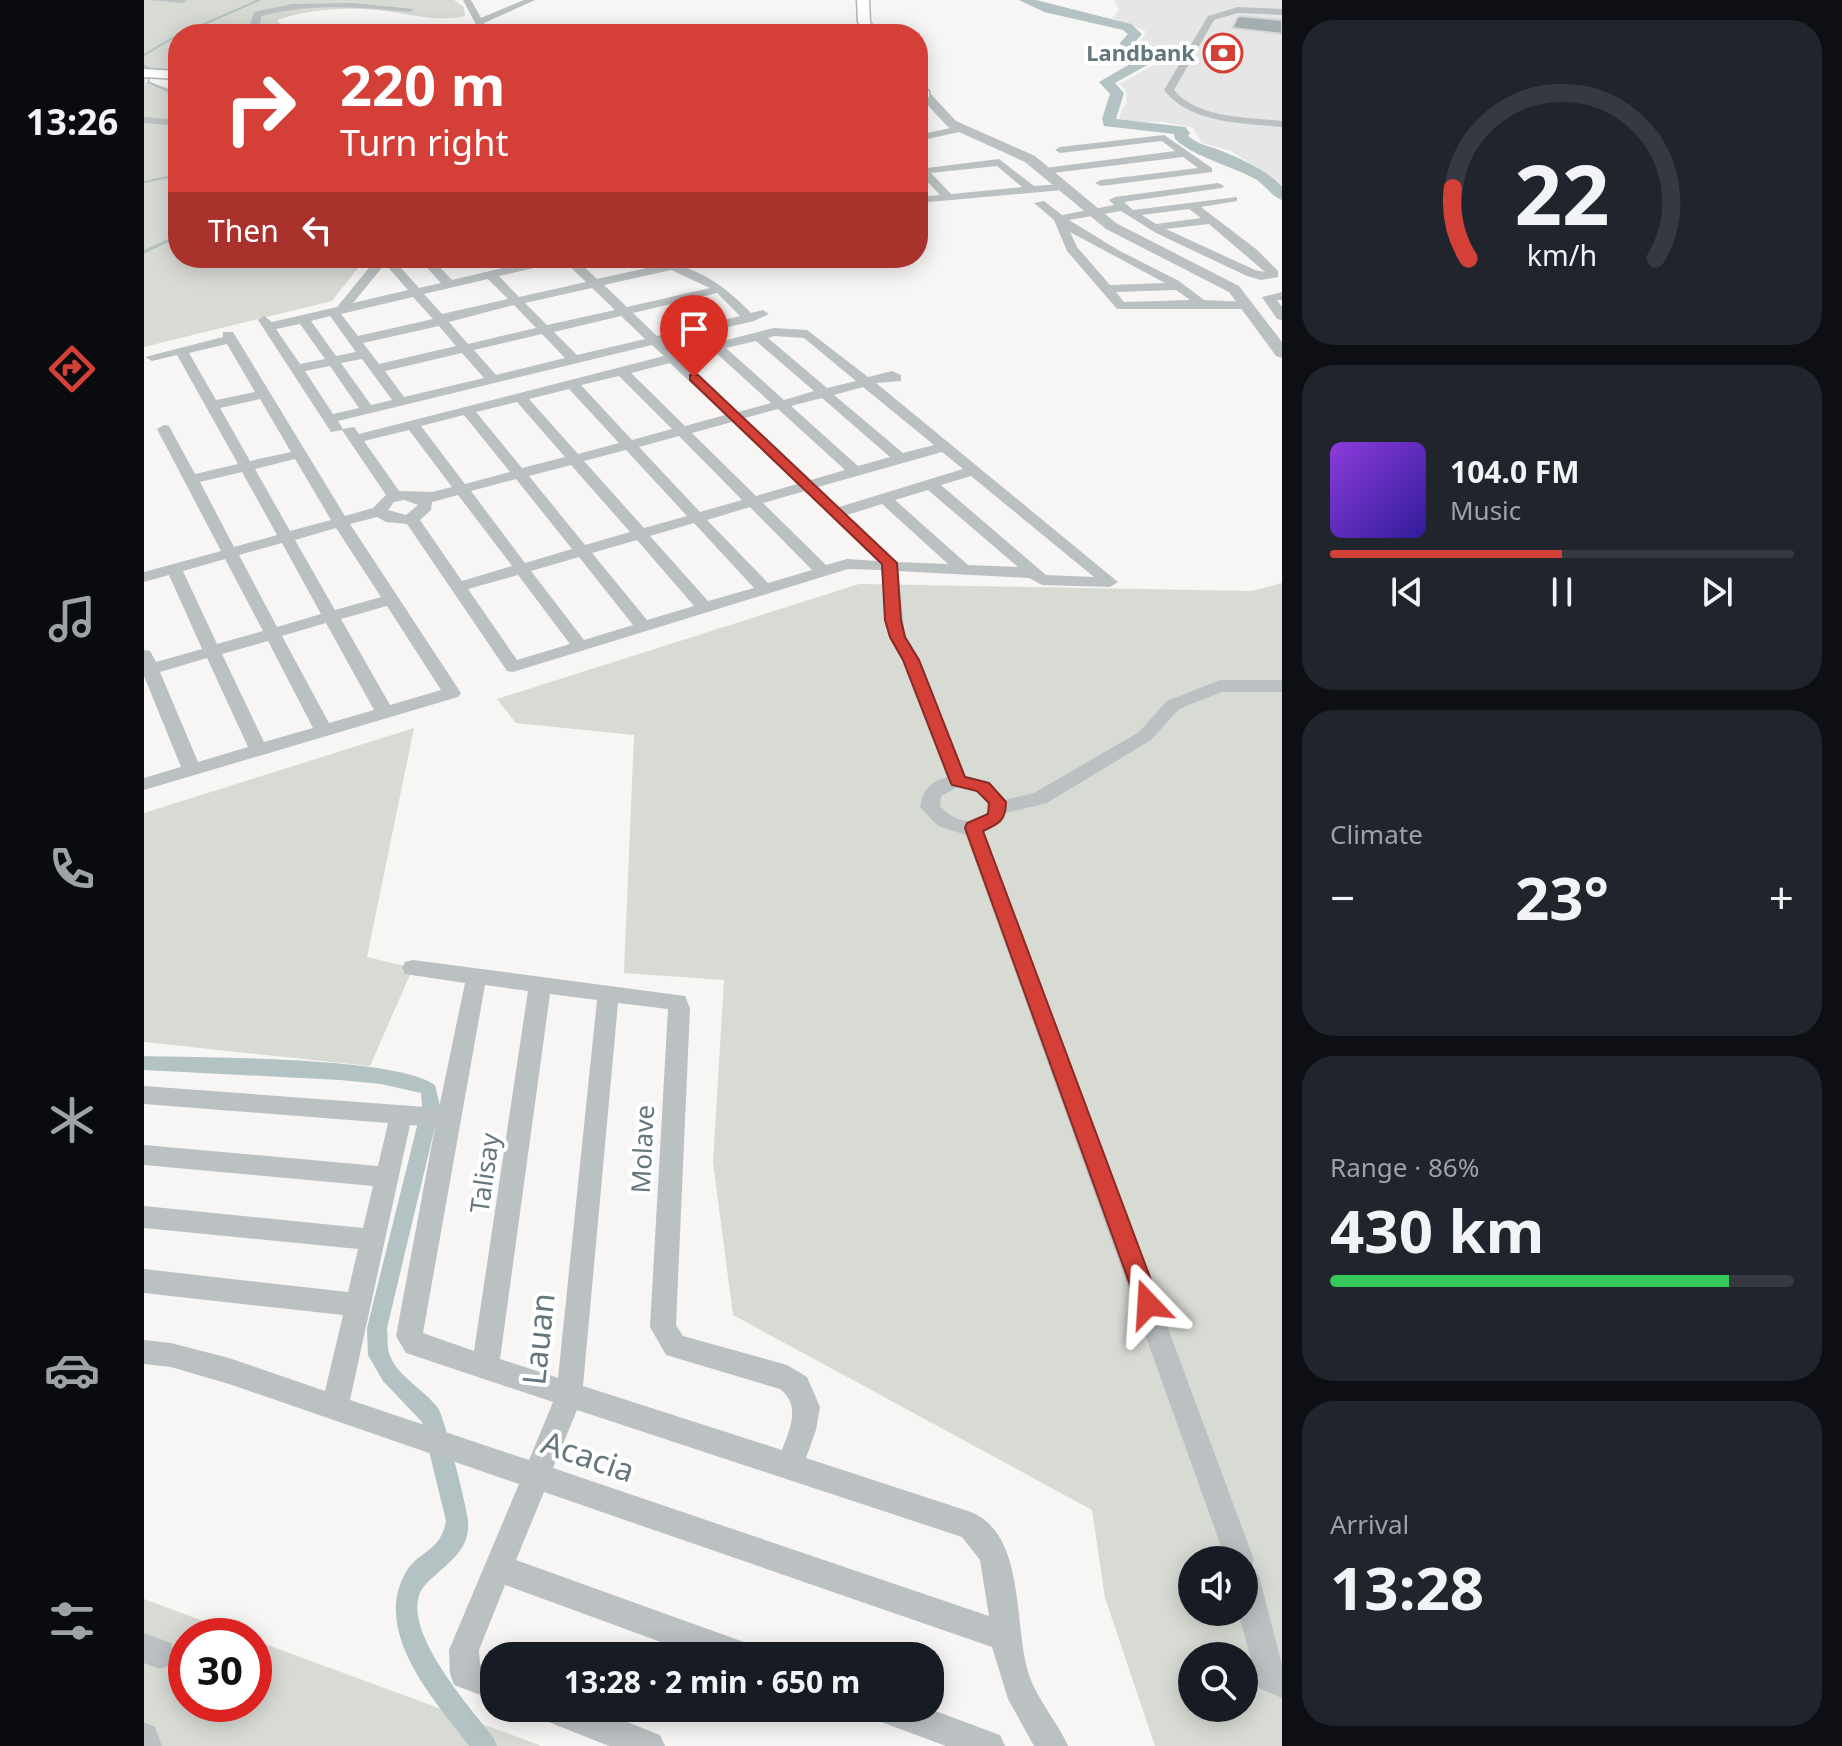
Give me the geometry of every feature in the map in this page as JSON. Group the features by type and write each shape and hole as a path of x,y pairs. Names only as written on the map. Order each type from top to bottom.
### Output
{"main road":[{"path":"863,0 865,24"},
{"path":"144,73 168,74"}],"street":[{"path":"153,0 183,0"},
{"path":"255,24 257,14 273,6 309,0 410,9"},
{"path":"467,0 483,24"},
{"path":"482,21 531,0"},
{"path":"1279,12 1238,10 1211,18 1169,90 1176,100 1197,110 1282,124"},
{"path":"928,99 960,129 1016,151 1045,171 1092,214 1159,253 1210,274 1234,289 1282,353"},
{"path":"144,120 168,122"},
{"path":"928,136 960,129"},
{"path":"1101,183 1208,170 1164,138 1060,150 1111,192"},
{"path":"1045,171 1185,153"},
{"path":"928,170 999,162 1032,190"},
{"path":"962,166 971,175"},
{"path":"928,176 948,197"},
{"path":"1193,206 1274,274 1261,276 1251,273 1158,227 1115,200 1218,186"},
{"path":"928,199 985,189 1063,187"},
{"path":"1059,219 1233,199"},
{"path":"1040,203 1097,244 1181,286 1201,304"},
{"path":"1059,219 1071,248 1105,271 1146,269"},
{"path":"1158,227 1211,220"},
{"path":"1186,241 1231,236"},
{"path":"337,311 376,268"},
{"path":"395,268 493,380"},
{"path":"434,268 447,282"},
{"path":"395,497 266,324 386,300 510,268"},
{"path":"578,268 889,563 897,637 911,660 958,781"},
{"path":"354,341 663,268"},
{"path":"342,428 368,410 756,316 720,289 680,268"},
{"path":"1105,271 1106,289 1121,306 1245,305"},
{"path":"489,273 574,360"},
{"path":"367,278 386,300"},
{"path":"1106,289 1181,286"},
{"path":"376,369 720,289"},
{"path":"1282,296 1268,297 1282,316"},
{"path":"337,311 354,341 401,402"},
{"path":"303,319 368,410"},
{"path":"342,428 412,424 774,332 807,334 1110,582 1042,580 930,484"},
{"path":"758,336 901,459"},
{"path":"144,784 452,693 341,523 229,337 152,357"},
{"path":"717,347 856,472"},
{"path":"181,351 385,713"},
{"path":"297,369 365,354"},
{"path":"622,371 821,570"},
{"path":"383,514 385,501 395,497 435,502 869,383"},
{"path":"572,384 763,588"},
{"path":"214,405 264,394"},
{"path":"520,397 704,607"},
{"path":"467,410 643,626"},
{"path":"412,424 580,646"},
{"path":"164,429 324,731"},
{"path":"458,587 945,446"},
{"path":"191,480 299,454"},
{"path":"837,513 975,470"},
{"path":"884,498 964,570"},
{"path":"411,519 423,502"},
{"path":"144,577 341,523 383,514 411,519 513,667 847,564 1035,573"},
{"path":"174,569 258,750"},
{"path":"192,770 146,665 213,651 392,599"},
{"path":"999,808 1040,798 1145,736 1173,705 1220,686 1282,686"},
{"path":"958,781 990,791 999,808 994,819 973,828 946,823 930,807 936,789 958,781"},
{"path":"973,828 1235,1546"},
{"name":"Molave","path":"413,968 677,1002 663,1327 675,1346 787,1378 799,1385 806,1394 807,1407 790,1466"},
{"path":"335,1408 388,1177 424,1116 479,977"},
{"name":"Talisay","path":"485,1369 540,985"},
{"name":"Lauan","path":"480,1680 465,1674 464,1650 538,1478 569,1397 608,993"},
{"path":"144,1095 424,1116"},
{"path":"424,1116 409,1336 415,1344 569,1397 971,1526 983,1534 993,1553 1014,1678 1052,1746"},
{"path":"144,1155 388,1177"},
{"path":"144,1217 374,1240"},
{"path":"144,1281 360,1305"},
{"name":"Acacia","path":"144,1352 171,1355 229,1371 1007,1637"},
{"path":"500,1569 702,1642"},
{"path":"1257,1626 1270,1677 1282,1683"},
{"path":"588,1722 649,1746"},
{"path":"923,1722 989,1746"},
{"path":"144,1738 146,1746"}],"shaded area":[{"path":"144,0 454,0 464,7 465,16 454,18 352,9 302,13 277,20 280,24 168,24 168,72 151,71 145,82 168,88 168,268 358,268 332,301 144,347"},
{"path":"1114,0 1282,0 1282,184 1231,151 1202,143 1193,128 1164,122 1119,122 1121,111 1127,103 1125,89 1119,84 1156,64 1158,57 1141,41 1146,31 1112,18 1119,10"},
{"path":"1282,583 1282,1746 1155,1746 1105,1598 1092,1510 733,1315 713,1162 724,980 624,973 634,735 516,723 497,699 859,584 1252,591"},
{"path":"414,728 367,957 413,968 370,1066 144,1042 144,813"},
{"path":"144,1599 195,1618 168,1618 168,1722 272,1722 272,1647 542,1746 144,1746"}],"building":[{"path":"1238,16 1282,20 1282,34 1232,28"}],"waterway":[{"path":"204,24 259,0"},
{"path":"1025,0 1048,9 1127,27 1136,34 1126,43 1150,54 1151,59 1106,82 1117,93 1109,123 1180,130 1183,133 1180,136 1192,147 1214,153 1265,178 1282,195"},
{"path":"144,55 168,41"},
{"path":"144,65 152,71"},
{"path":"150,76 148,82 168,91"},
{"path":"144,182 168,177"},
{"path":"144,252 168,241"},
{"path":"144,1063 340,1072 411,1082 428,1090 431,1106 377,1328 379,1355 390,1374 431,1416 457,1521 454,1540 443,1555 415,1578 407,1599 407,1620 423,1665 484,1746"}],"place":[{"name":"Landbank","path":"1223,53"}],"route":[{"path":"694,377 889,563 897,637 911,660 958,781 983,787 998,802 998,814 994,819 973,828 1148,1304"}]}
